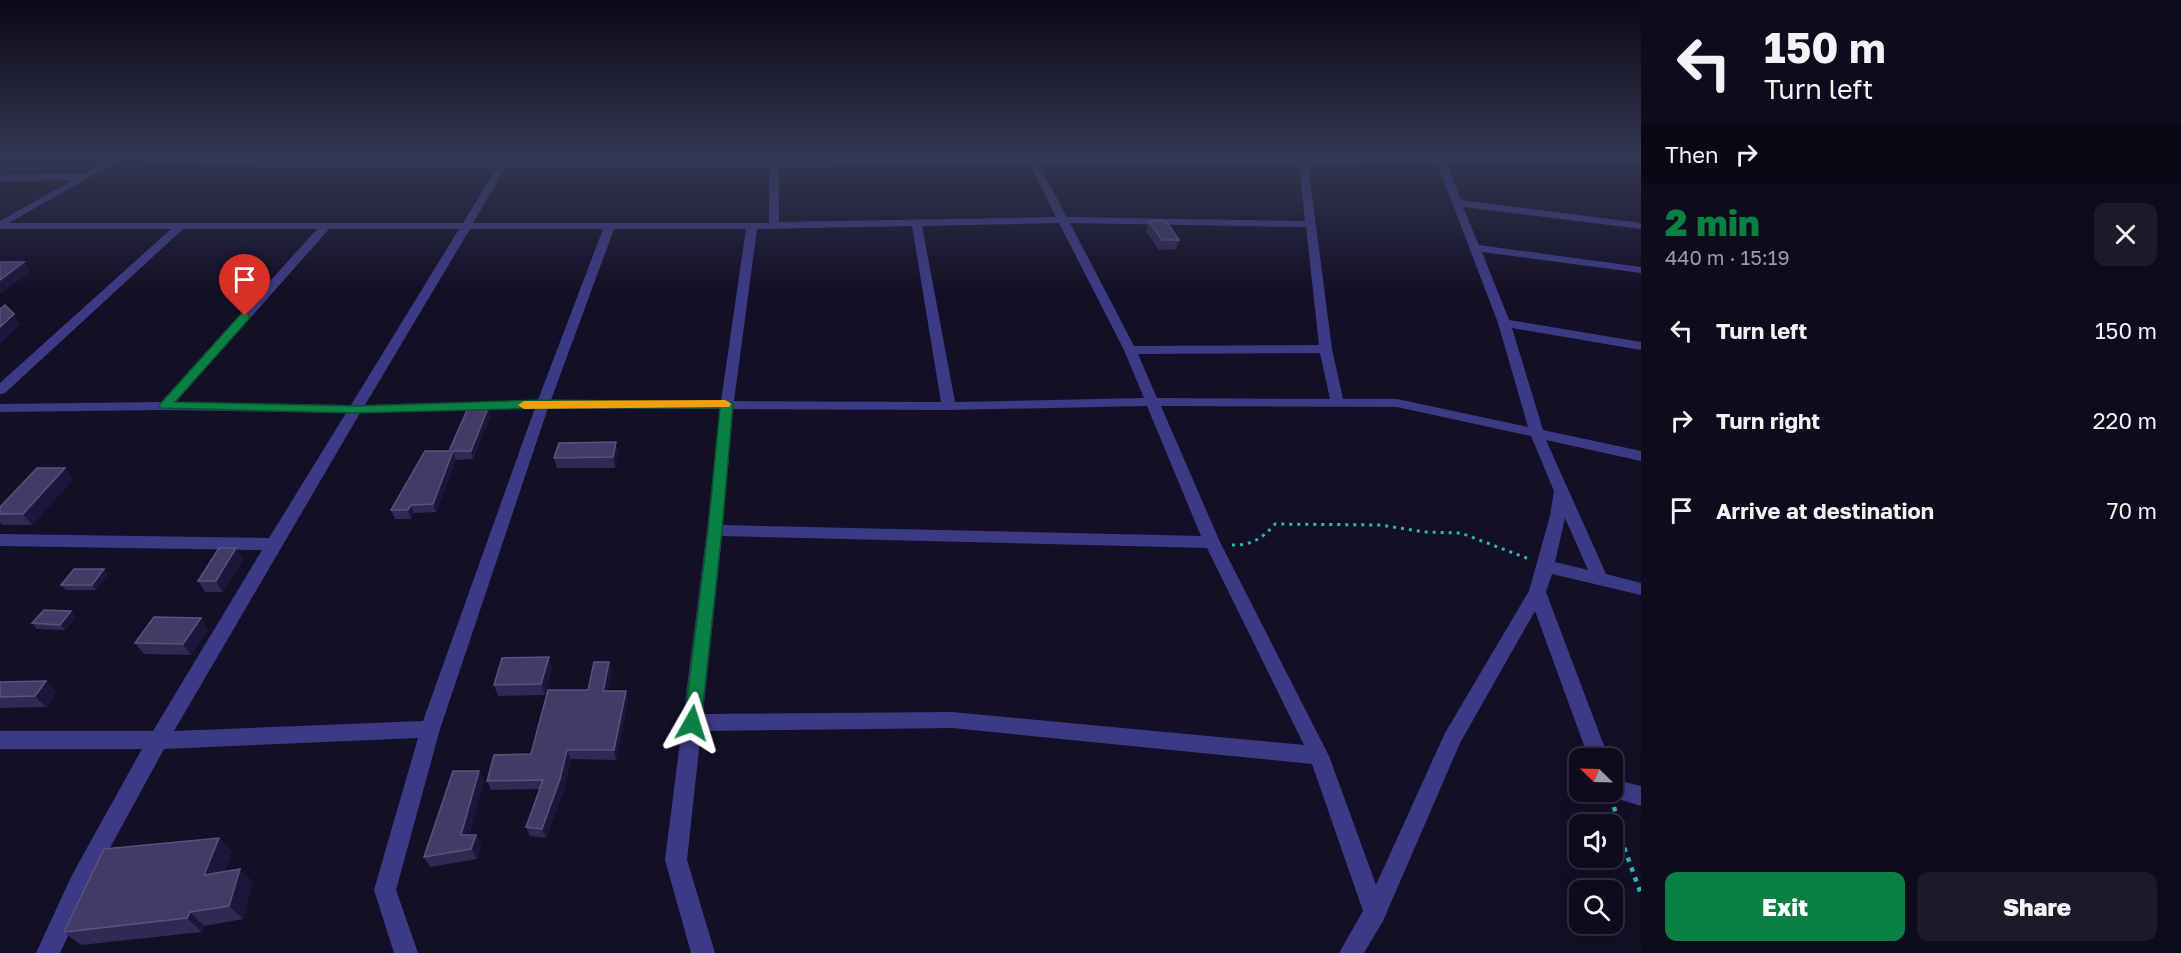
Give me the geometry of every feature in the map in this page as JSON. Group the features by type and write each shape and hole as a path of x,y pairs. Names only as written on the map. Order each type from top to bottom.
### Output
{"street":[{"path":"0,226 41,202"},
{"path":"48,953 67,909 159,740 271,544 356,409 480,202"},
{"path":"774,202 774,224"},
{"path":"1054,202 1130,350 1212,542 1319,756 1375,914"},
{"path":"1308,202 1326,349 1337,401"},
{"path":"1600,579 1537,435 1504,323 1458,203 1641,226"},
{"path":"0,226 752,226 1063,220 1310,224"},
{"path":"916,222 949,406"},
{"path":"406,953 385,890 430,729 543,404 610,225"},
{"path":"704,953 676,860 715,530 727,404 752,226"},
{"path":"0,390 179,227"},
{"path":"165,406 325,227"},
{"path":"1474,248 1641,270"},
{"path":"1504,323 1641,346"},
{"path":"1130,350 1326,349"},
{"path":"0,408 165,406 356,409 543,404 949,406 1154,402 1397,402 1537,435 1641,456"},
{"path":"1351,953 1375,914 1452,739 1536,592 1546,566 1553,529 1558,516 1561,491"},
{"path":"715,530 1212,542"},
{"path":"0,540 271,544"},
{"path":"1546,566 1641,589"},
{"path":"1536,592 1595,748"},
{"path":"692,723 952,720 1319,756"},
{"path":"0,740 159,740 430,729"},
{"path":"1623,796 1641,796"}],"path":[{"path":"1212,542 1243,546 1266,536 1275,524 1381,525 1424,532 1461,533 1546,566"},
{"path":"1614,802 1625,850 1641,894"}],"building":[{"path":"1149,221 1166,221 1179,240 1162,240"},
{"path":"0,262 24,262 0,280"},
{"path":"5,305 14,314 0,327 0,309"},
{"path":"468,408 488,408 471,451 453,451 433,504 411,505 408,510 391,510 425,451 449,451"},
{"path":"616,442 613,457 554,458 559,443"},
{"path":"37,468 65,468 23,514 0,514 0,507"},
{"path":"219,548 236,548 216,581 198,581"},
{"path":"74,569 104,569 92,585 61,585"},
{"path":"44,610 71,611 60,625 32,623"},
{"path":"154,617 201,618 183,644 135,643"},
{"path":"549,657 541,684 494,685 502,658"},
{"path":"594,662 609,662 603,691 626,691 614,750 567,750 560,779 542,829 526,827 543,780 487,781 494,755 531,754 548,690 588,690"},
{"path":"46,681 35,696 0,697 0,682"},
{"path":"453,771 479,771 461,835 476,835 471,849 424,857"},
{"path":"219,838 204,875 240,869 229,906 190,912 187,918 64,932 104,849"}],"slow traffic":[{"path":"524,405 725,404"}],"route":[{"path":"245,316 165,406 356,409 543,404 727,404 715,530 692,723"}]}
